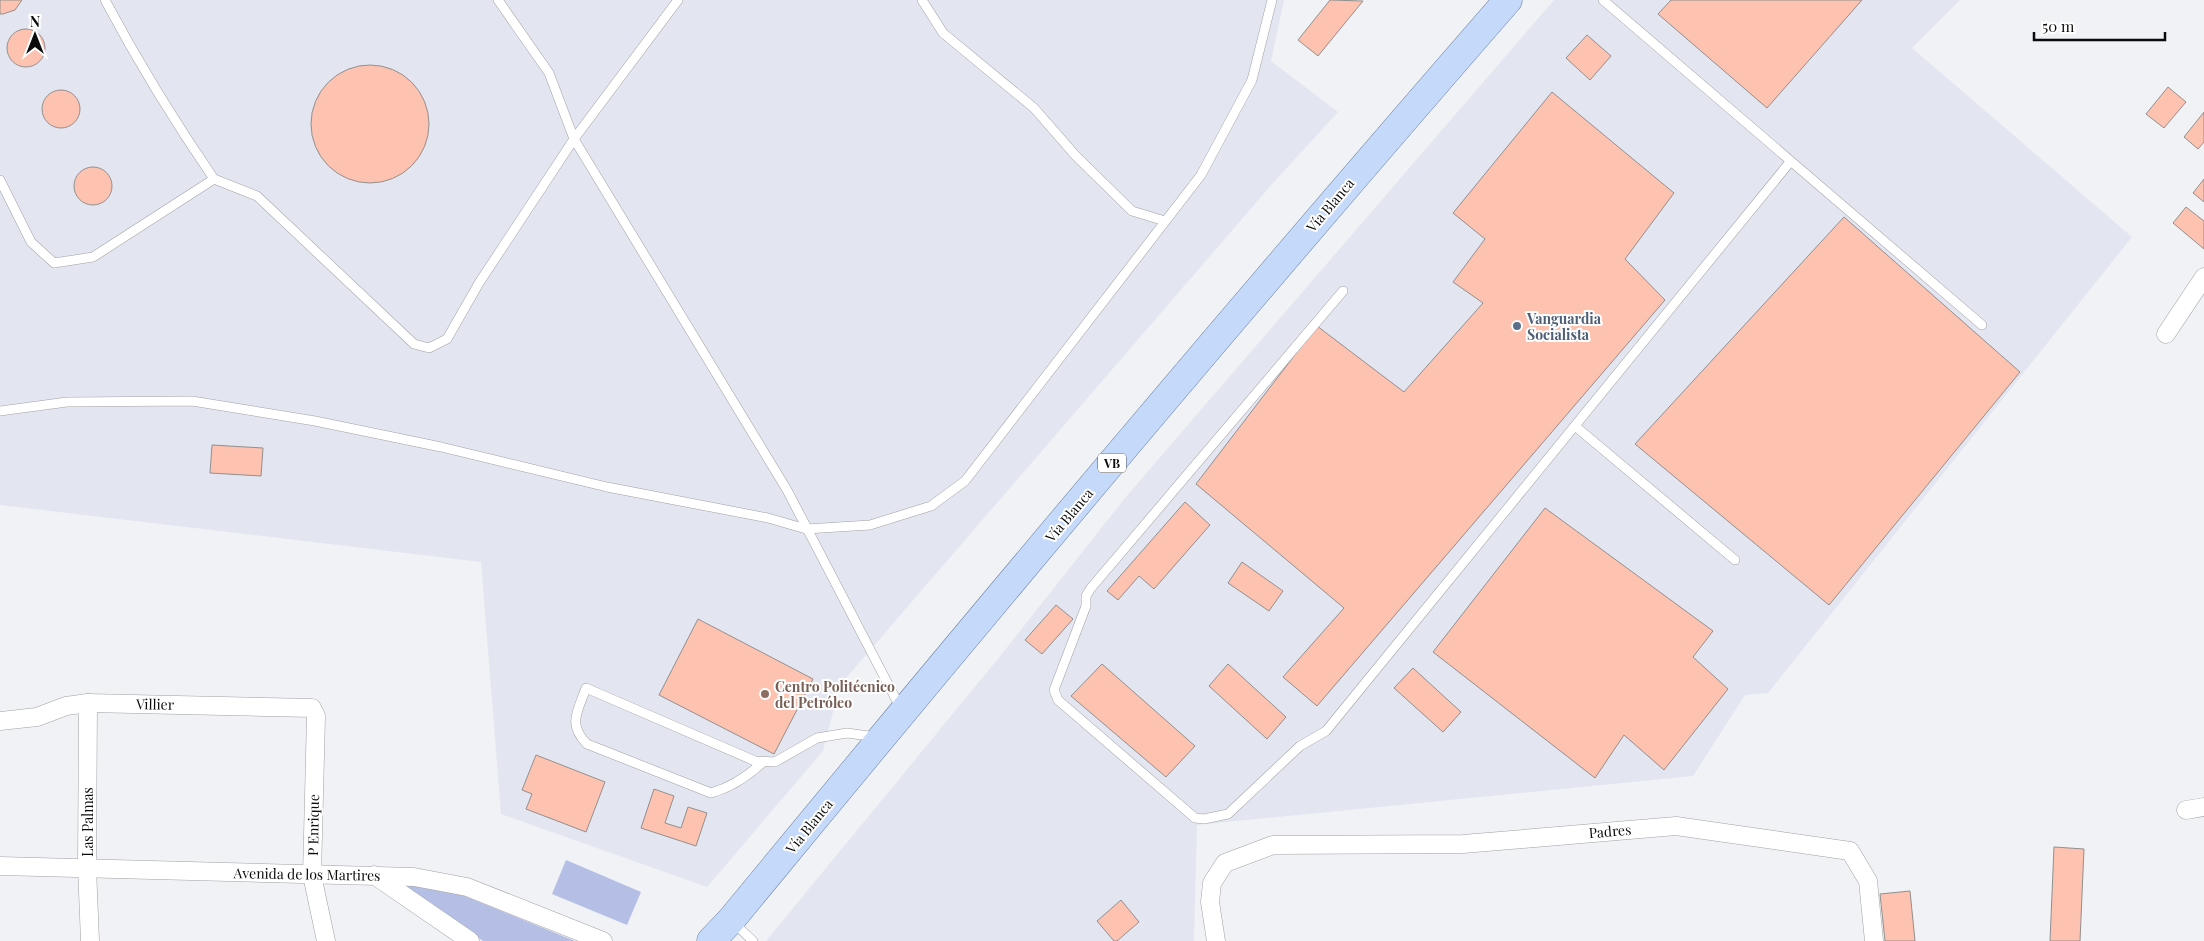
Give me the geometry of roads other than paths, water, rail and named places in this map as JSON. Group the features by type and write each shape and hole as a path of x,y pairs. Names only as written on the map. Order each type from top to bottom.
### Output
{"main road":[{"name":"Vía Blanca","path":"711,941 731,920 902,712 1347,185 1508,0"}],"street":[{"path":"2166,334 2204,277"},
{"name":"Villier","path":"0,721 37,717 66,706 88,703 312,708"},
{"name":"Las Palmas","path":"88,703 87,868 90,941"},
{"name":"P Enrique","path":"312,708 316,716 312,875 326,941"},
{"path":"2186,810 2204,807"},
{"name":"Padres","path":"1216,941 1212,920 1211,892 1212,883 1224,862 1273,845 1463,844 1676,826 1850,851 1868,881 1874,941"},
{"name":"Avenida de los Martires","path":"0,866 414,877 467,887 603,941"},
{"path":"374,875 470,941"}],"lane":[{"path":"105,0 172,117 214,179 257,196 414,344 429,348 447,339 479,283 574,139 678,0"},
{"path":"498,0 549,73 574,139 787,490 902,712"},
{"path":"922,0 943,33 1034,108 1075,155 1132,211 1165,221"},
{"path":"0,412 67,402 192,401 315,421 441,447 608,487 768,518 806,529 870,525 931,506 965,481 1201,175 1252,80 1272,0"},
{"path":"1602,0 1982,325"},
{"path":"1343,291 1091,588 1086,596 1086,606 1054,690 1058,700 1195,818 1204,819 1228,814 1300,746 1326,731 1790,162"},
{"path":"0,180 31,242 54,262 93,257 214,179"},
{"path":"1575,426 1735,560"},
{"path":"763,762 747,777 726,789 711,793 587,744 578,735 575,718 586,688 755,761 763,762 775,762 818,738 848,733 881,738"},
{"path":"731,920 753,941"}],"place":[{"name":"Vanguardia Socialista","path":"1517,326"},
{"name":"Centro Politécnico del Petróleo","path":"765,694"}]}
